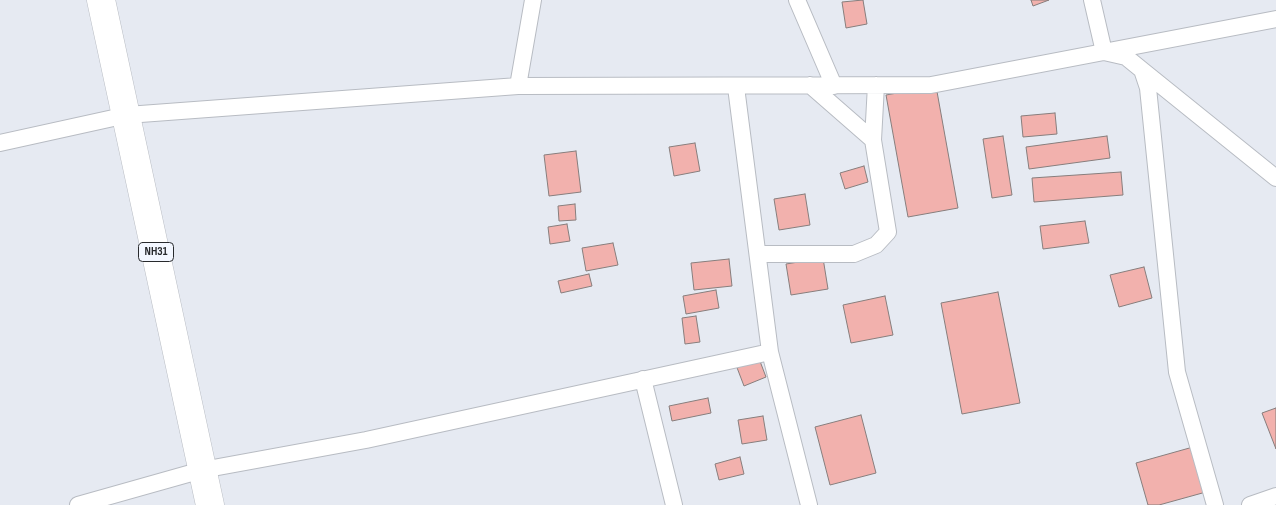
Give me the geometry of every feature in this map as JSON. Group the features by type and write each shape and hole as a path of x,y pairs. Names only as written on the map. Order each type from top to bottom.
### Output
{"highway":[{"name":"NH31","path":"100,0 127,115 210,505"}],"street":[{"path":"518,86 534,0"},
{"path":"797,0 834,86"},
{"path":"1092,0 1104,52"},
{"path":"0,144 127,115 518,86 736,87 931,85 1276,19"},
{"path":"1104,52 1126,57 1276,178"},
{"path":"1142,70 1148,88 1177,372 1215,505"},
{"path":"810,85 872,140"},
{"path":"759,254 854,254 876,246 888,232 872,140 876,85"},
{"path":"736,87 759,254 770,352 809,505"},
{"path":"78,505 202,470 366,440 770,352"},
{"path":"643,380 674,505"},
{"path":"1250,505 1276,496"}],"building":[{"path":"863,0 867,24 846,28 842,2"},
{"path":"1031,0 1049,0 1033,6"},
{"path":"936,86 958,208 908,217 886,95"},
{"path":"1055,113 1057,134 1023,137 1021,116"},
{"path":"1003,136 1012,195 992,198 983,139"},
{"path":"1107,136 1110,158 1029,169 1026,147"},
{"path":"695,143 700,171 674,176 669,147"},
{"path":"576,151 581,192 549,196 544,155"},
{"path":"864,166 868,182 845,189 840,173"},
{"path":"1121,172 1123,195 1034,202 1032,178"},
{"path":"805,194 810,225 779,230 774,199"},
{"path":"575,204 576,220 559,221 558,206"},
{"path":"1085,221 1089,243 1043,249 1040,226"},
{"path":"567,224 570,241 550,244 548,227"},
{"path":"613,243 618,265 586,271 582,248"},
{"path":"823,258 828,289 791,295 786,264"},
{"path":"729,259 732,286 694,290 691,263"},
{"path":"1144,267 1152,298 1119,307 1110,275"},
{"path":"589,274 592,286 561,293 558,281"},
{"path":"716,290 719,308 686,314 683,296"},
{"path":"998,292 1020,403 962,414 941,303"},
{"path":"885,296 893,335 851,343 843,305"},
{"path":"696,316 700,342 685,344 682,318"},
{"path":"758,356 766,377 744,386 736,365"},
{"path":"708,398 711,413 672,421 669,406"},
{"path":"1276,408 1276,449 1262,413"},
{"path":"861,415 876,473 830,485 815,427"},
{"path":"763,416 767,440 742,444 738,420"},
{"path":"1193,447 1206,492 1159,505 1148,505 1136,463"},
{"path":"740,457 744,474 719,480 715,464"}]}
